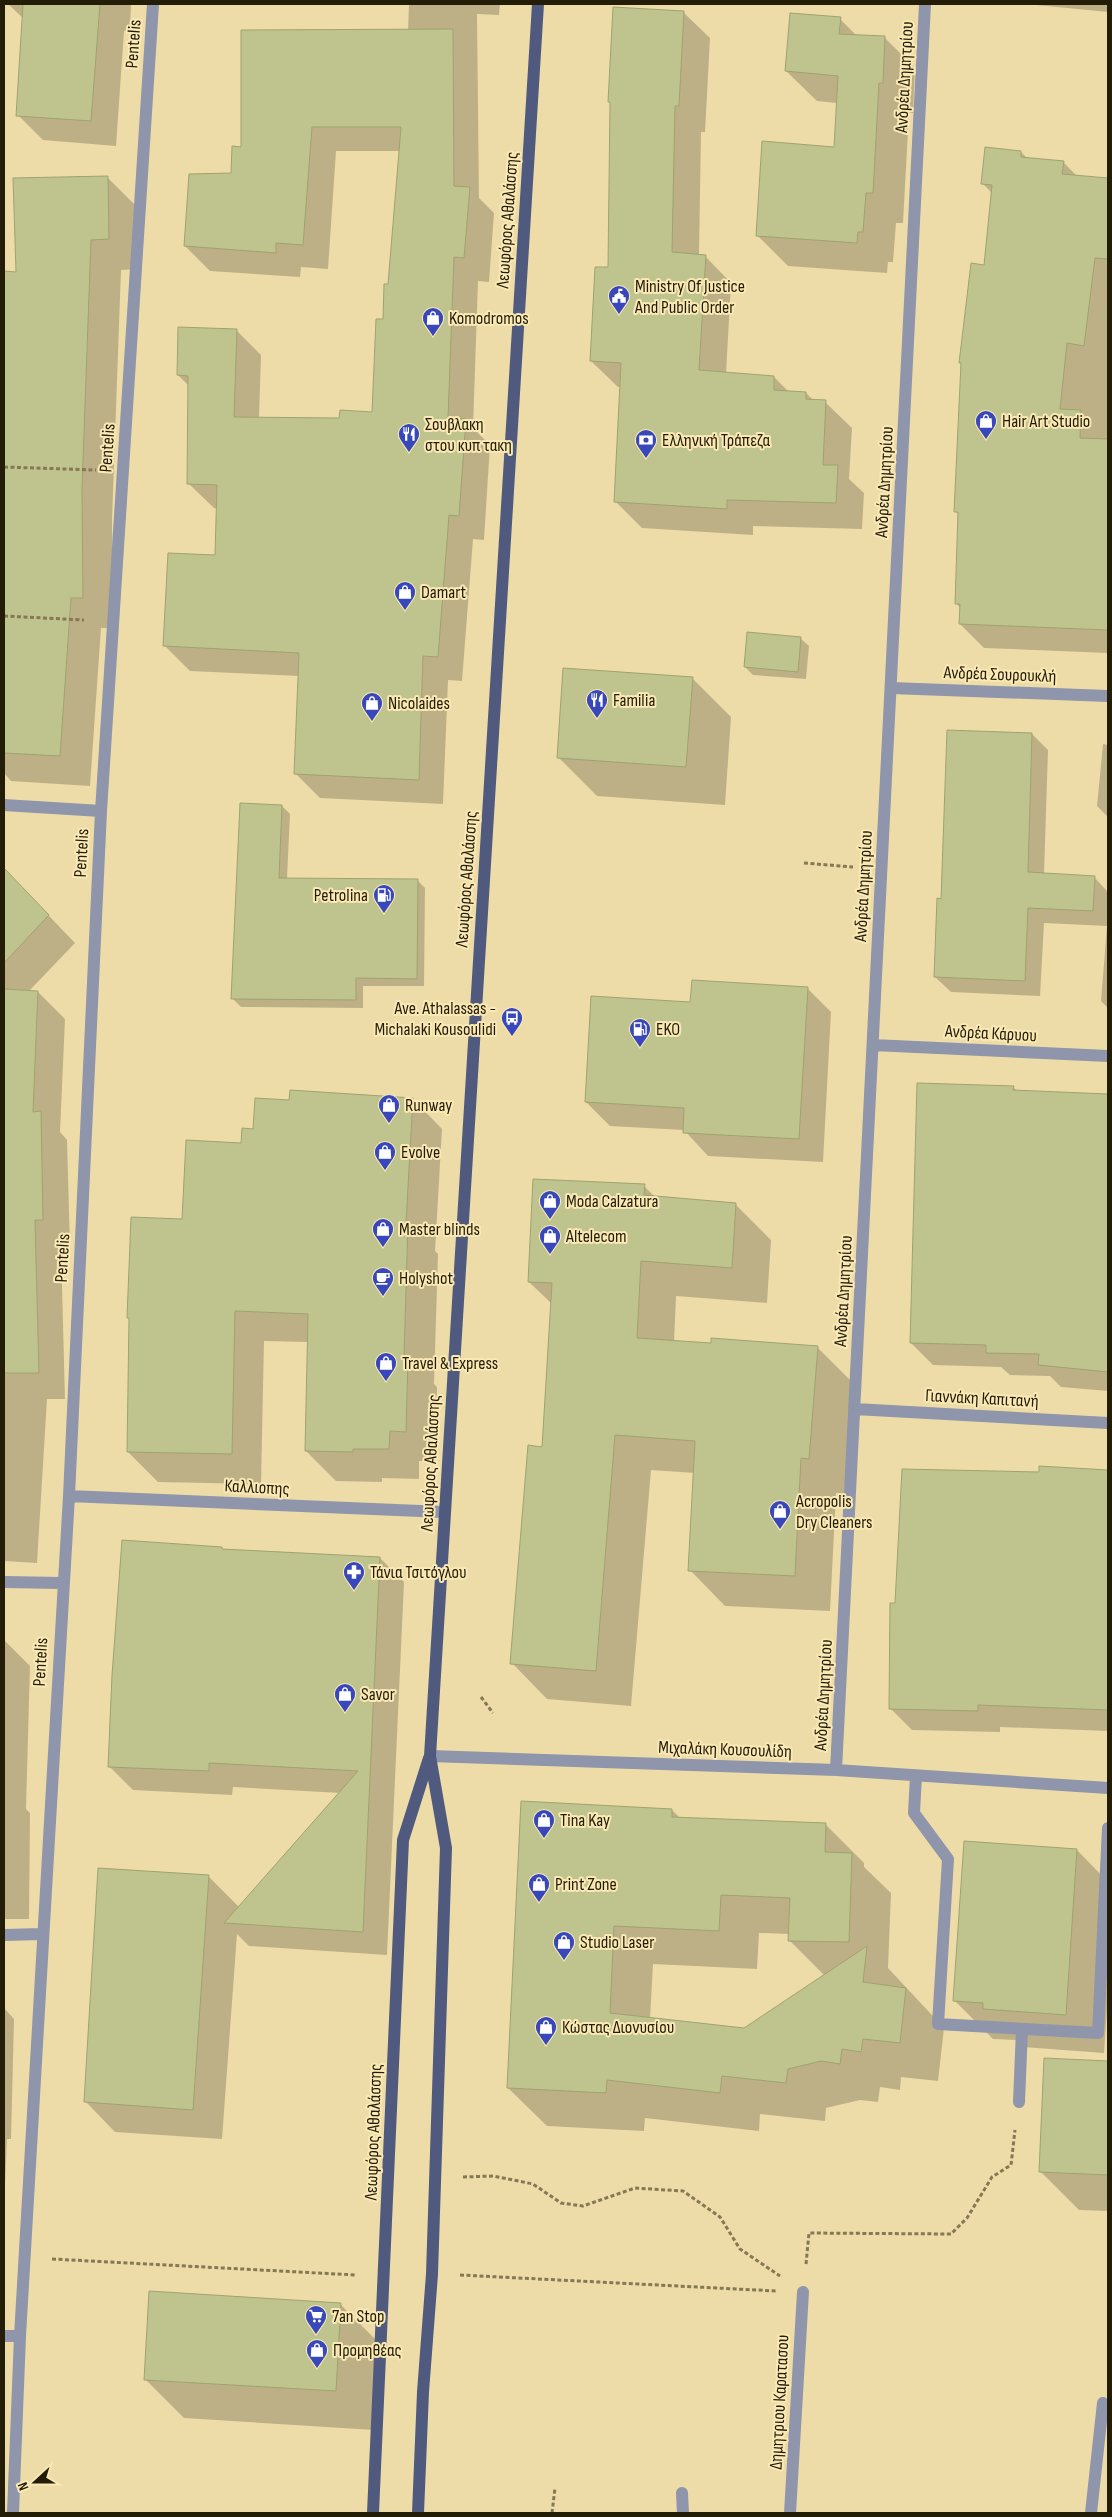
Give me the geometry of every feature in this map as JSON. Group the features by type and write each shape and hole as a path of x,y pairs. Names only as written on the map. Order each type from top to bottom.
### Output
{"main road":[{"name":"Λεωφόρος Αθαλάσσης","path":"418,2513 423,2392 432,2274 446,1848 430,1756 538,4"},
{"name":"Λεωφόρος Αθαλάσσης","path":"374,2513 403,1840 430,1756"}],"street":[{"name":"Pentelis","path":"13,2513 24,2257 62,1583 69,1496 101,811 153,4"},
{"name":"Ανδρέα Δημητρίου","path":"836,1770 925,4"},
{"name":"Ανδρέα Σουρουκλή","path":"891,688 1108,696"},
{"path":"4,805 101,811"},
{"name":"Ανδρέα Κάρυου","path":"873,1045 1108,1056"},
{"name":"Γιαννάκη Καπιτανή","path":"855,1408 1108,1422"},
{"name":"Καλλιοπης","path":"69,1496 444,1512"},
{"path":"4,1582 62,1583"},
{"name":"Μιχαλάκη Κουσουλίδη","path":"430,1756 836,1770 1108,1788"},
{"path":"916,1776 914,1813 948,1859 938,2024 1103,2034 1108,1828"},
{"path":"4,1935 42,1934"},
{"path":"1019,2102 1022,2030"},
{"name":"Δημητριου Καρατασου","path":"790,2513 803,2292"},
{"path":"4,2336 20,2336"},
{"path":"1091,2513 1103,2403"},
{"path":"682,2493 683,2513"}],"path":[{"path":"4,466 123,471"},
{"path":"4,616 112,622"},
{"path":"804,864 882,868"},
{"path":"481,1696 493,1713"},
{"path":"803,2292 809,2233 951,2234 967,2218 992,2177 1011,2165 1019,2102"},
{"path":"436,2178 493,2176 533,2184 561,2203 583,2206 634,2188 683,2191 720,2216 740,2249 803,2292"},
{"path":"24,2257 384,2277"},
{"path":"432,2274 803,2292"},
{"path":"552,2513 555,2488"}],"building":[{"path":"23,4 100,4 91,121 16,116"},
{"path":"613,7 684,11 679,106 675,106 672,252 706,255 699,370 774,376 774,390 806,392 806,399 826,400 823,465 838,465 836,503 727,500 727,509 614,502 621,363 590,361 595,267 608,267 610,102 608,102"},
{"path":"790,13 841,17 839,34 885,36 883,83 879,83 873,193 866,193 863,232 858,232 857,243 756,236 762,141 834,147 838,76 785,71"},
{"path":"453,29 454,186 470,187 464,258 454,257 448,418 466,419 459,516 449,515 438,657 423,656 419,780 294,774 299,653 163,646 168,553 215,555 217,485 187,484 188,376 177,375 178,327 237,329 234,417 339,418 340,410 372,412 376,319 383,319 384,284 388,284 401,127 312,127 303,245 276,243 276,253 184,246 189,174 231,173 232,146 241,147 241,30"},
{"path":"985,147 1021,151 1021,157 1064,161 1062,174 1108,178 1108,259 1095,258 1084,346 1067,343 1060,409 1081,410 1080,438 1108,439 1108,630 959,624 960,604 955,604 958,512 954,512 961,363 959,363 971,263 984,265 992,185 981,184"},
{"path":"108,176 109,239 91,240 82,489 83,598 71,598 60,756 4,753 4,271 16,272 13,178"},
{"path":"747,632 801,637 798,672 744,667"},
{"path":"563,668 693,677 686,767 557,758"},
{"path":"947,730 1032,733 1028,872 1095,876 1093,911 1028,908 1025,981 934,977 937,898 941,899"},
{"path":"240,803 282,805 279,878 418,879 417,979 356,978 356,1000 231,999"},
{"path":"4,868 49,915 4,963"},
{"path":"692,980 808,987 799,1139 683,1133 684,1108 585,1102 591,996 690,1002"},
{"path":"4,989 38,991 33,1112 41,1111 43,1220 35,1220 39,1373 4,1373"},
{"path":"917,1083 1014,1086 1013,1090 1108,1094 1108,1372 1038,1365 1039,1354 986,1353 986,1345 910,1343"},
{"path":"290,1090 413,1098 406,1223 408,1223 404,1356 408,1356 406,1432 390,1431 389,1449 353,1449 353,1452 305,1451 308,1314 235,1311 232,1454 127,1452 129,1318 127,1318 131,1217 182,1219 186,1140 241,1143 242,1128 253,1129 255,1098 289,1100"},
{"path":"533,1179 645,1184 644,1195 736,1203 732,1268 641,1261 637,1338 711,1343 711,1338 818,1346 809,1459 801,1458 795,1576 688,1571 695,1441 615,1435 596,1671 510,1664 528,1445 542,1447 552,1283 528,1282"},
{"path":"1039,1466 1108,1470 1108,1710 978,1705 978,1711 889,1709 890,1603 895,1603 902,1469 1039,1472"},
{"path":"122,1540 222,1547 222,1549 380,1557 363,1932 224,1923 358,1771 209,1763 209,1771 108,1767 112,1675"},
{"path":"521,1801 672,1809 672,1817 826,1823 825,1852 852,1853 849,1942 788,1941 790,1898 721,1895 719,1931 614,1926 610,2013 744,2028 867,1946 863,1982 906,1988 900,2043 863,2039 861,2052 842,2049 840,2064 821,2061 788,2069 786,2083 722,2076 720,2093 607,2080 606,2093 507,2088"},
{"path":"964,1841 1077,1849 1066,2015 983,2009 983,2003 953,2001"},
{"path":"98,1868 209,1875 193,2110 84,2102"},
{"path":"1044,2058 1108,2061 1108,2175 1039,2172"},
{"path":"149,2291 341,2303 336,2391 144,2380"}],"place":[{"name":"Ministry Of Justice And Public Order","path":"619,315"},
{"name":"Komodromos","path":"433,337"},
{"name":"Hair Art Studio","path":"986,440"},
{"name":"Σουβλακη στου κυπ τακη","path":"409,453"},
{"name":"Ελληνική Τράπεζα","path":"646,459"},
{"name":"Damart","path":"405,611"},
{"name":"Familia","path":"597,719"},
{"name":"Nicolaides","path":"372,722"},
{"name":"Petrolina","path":"384,914"},
{"name":"Ave. Athalassas - Michalaki Kousoulidi","path":"512,1037"},
{"name":"EKO","path":"640,1048"},
{"name":"Runway","path":"389,1124"},
{"name":"Evolve","path":"385,1171"},
{"name":"Moda Calzatura","path":"550,1220"},
{"name":"Master blinds","path":"383,1248"},
{"name":"Altelecom","path":"550,1255"},
{"name":"Holyshot","path":"383,1297"},
{"name":"Travel & Express","path":"386,1382"},
{"name":"Acropolis Dry Cleaners","path":"780,1530"},
{"name":"Τάνια Τσιτόγλου","path":"354,1591"},
{"name":"Savor","path":"345,1713"},
{"name":"Tina Kay","path":"544,1839"},
{"name":"Print Zone","path":"539,1903"},
{"name":"Studio Laser","path":"564,1961"},
{"name":"Κώστας Διονυσίου","path":"546,2046"},
{"name":"7an Stop","path":"316,2335"},
{"name":"Προμηθέας","path":"317,2369"}]}
